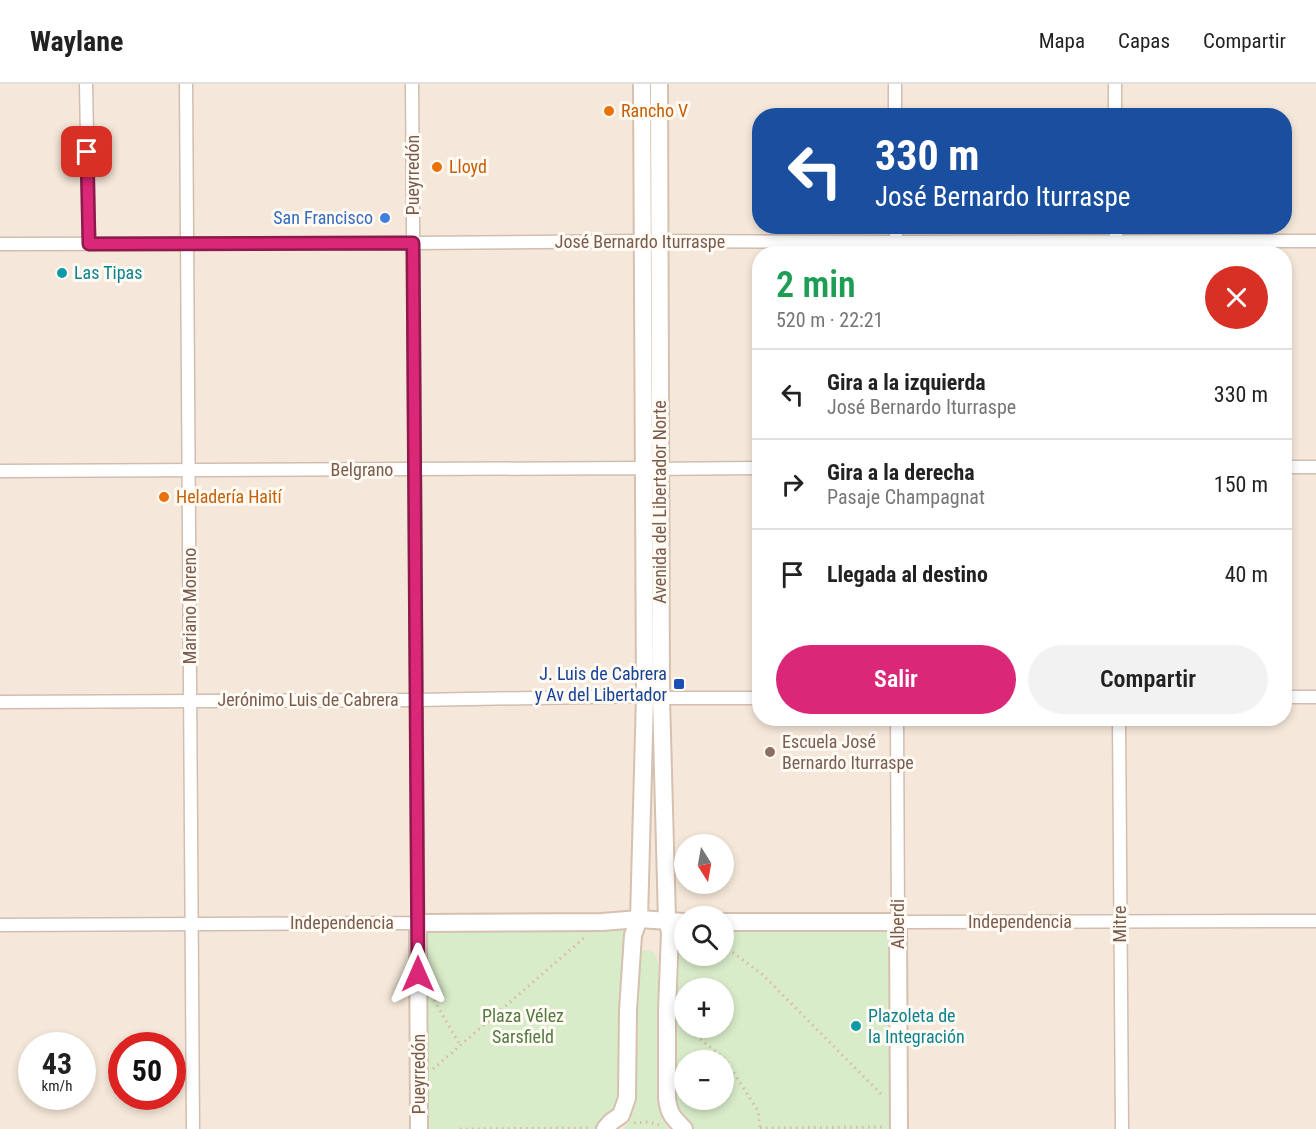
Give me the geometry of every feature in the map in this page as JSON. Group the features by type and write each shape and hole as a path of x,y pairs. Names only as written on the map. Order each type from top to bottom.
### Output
{"main road":[{"name":"Avenida del Libertador Norte","path":"642,84 651,241 653,697 667,920 670,932 667,1098 668,1110 684,1129"},
{"name":"Avenida del Libertador Norte","path":"651,241 659,84"},
{"name":"Avenida del Libertador Norte","path":"605,1129 610,1122 621,1115 627,1098 628,1010 633,934 639,920 653,697"},
{"name":"Independencia","path":"418,923 674,921"},
{"name":"Independencia","path":"734,922 898,922"},
{"name":"Alberdi","path":"898,922 899,1123"},
{"name":"Pueyrredón","path":"418,923 419,1129"}],"street":[{"path":"86,84 89,244"},
{"name":"Mariano Moreno","path":"186,84 193,1129"},
{"name":"Pueyrredón","path":"412,84 418,923"},
{"path":"895,84 895,108"},
{"path":"1115,84 1115,108"},
{"name":"José Bernardo Iturraspe","path":"0,244 651,241 826,246"},
{"name":"José Bernardo Iturraspe","path":"1149,246 1316,241"},
{"path":"1292,467 1316,467"},
{"name":"Belgrano","path":"0,471 752,468"},
{"path":"1292,697 1316,697"},
{"name":"Jerónimo Luis de Cabrera","path":"0,702 752,698"},
{"name":"Alberdi","path":"897,726 898,922"},
{"name":"Mitre","path":"1119,726 1122,1129"},
{"name":"Independencia","path":"898,922 1316,921"},
{"name":"Independencia","path":"0,925 418,923"}],"path":[{"path":"419,1082 602,922"},
{"path":"734,953 762,975 899,1123"},
{"path":"432,998 460,1046"},
{"path":"699,1038 725,1059 758,1112 760,1128 899,1123"},
{"path":"627,1127 634,1123 646,1122 658,1124 666,1129"},
{"path":"460,1129 590,1127 596,1129"}],"shaded area":[{"path":"0,84 1316,84 1316,1129 0,1129"}],"green space":[{"name":"Plaza Vélez Sarsfield","path":"639,919 627,1098 605,1129 419,1129 418,923"},
{"path":"734,922 898,922 899,1129 684,1129 674,1119 674,1110 734,1110 734,1050 675,1050 675,1038 734,1038 734,978 675,978 676,966 734,966"},
{"path":"646,950 653,952 658,960 659,1101 668,1129 623,1129 630,1120 635,1101 634,963 638,952"}],"place":[{"name":"Rancho V","path":"609,111"},
{"name":"Lloyd","path":"437,167"},
{"name":"San Francisco","path":"385,218"},
{"name":"Las Tipas","path":"62,273"},
{"name":"Heladería Haití","path":"164,497"},
{"name":"J. Luis de Cabrera y Av del Libertador","path":"679,684"},
{"name":"Escuela José Bernardo Iturraspe","path":"770,752"},
{"name":"Plazoleta de la Integración","path":"856,1026"}],"route":[{"path":"87,152 89,244 413,243 418,974"}]}
